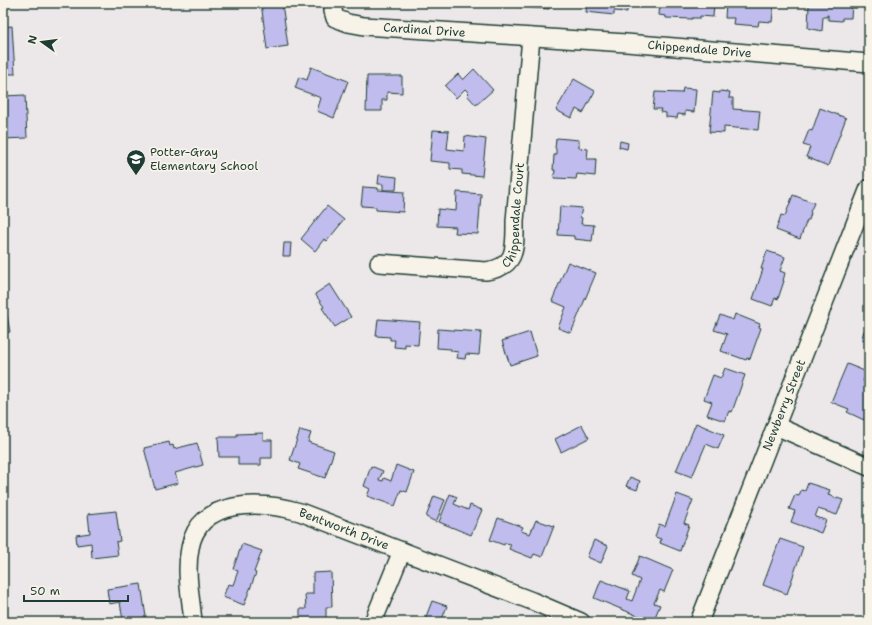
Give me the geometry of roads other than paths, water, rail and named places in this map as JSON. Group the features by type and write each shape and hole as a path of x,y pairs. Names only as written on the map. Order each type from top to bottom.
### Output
{"street":[{"name":"Cardinal Drive","path":"334,3 333,11 335,18 348,23 364,26 531,37"},
{"name":"Chippendale Drive","path":"531,37 869,63"},
{"name":"Chippendale Court","path":"379,263 486,271 495,270 510,260 515,243 515,221 531,37"},
{"name":"Newberry Street","path":"699,622 869,188"},
{"path":"776,426 869,467"},
{"name":"Bentworth Drive","path":"194,622 188,565 194,533 203,522 215,513 230,508 247,505 282,507 300,512 532,601 581,622"},
{"path":"373,622 402,551"}],"place":[{"name":"Potter-Gray Elementary School","path":"136,176"}]}
